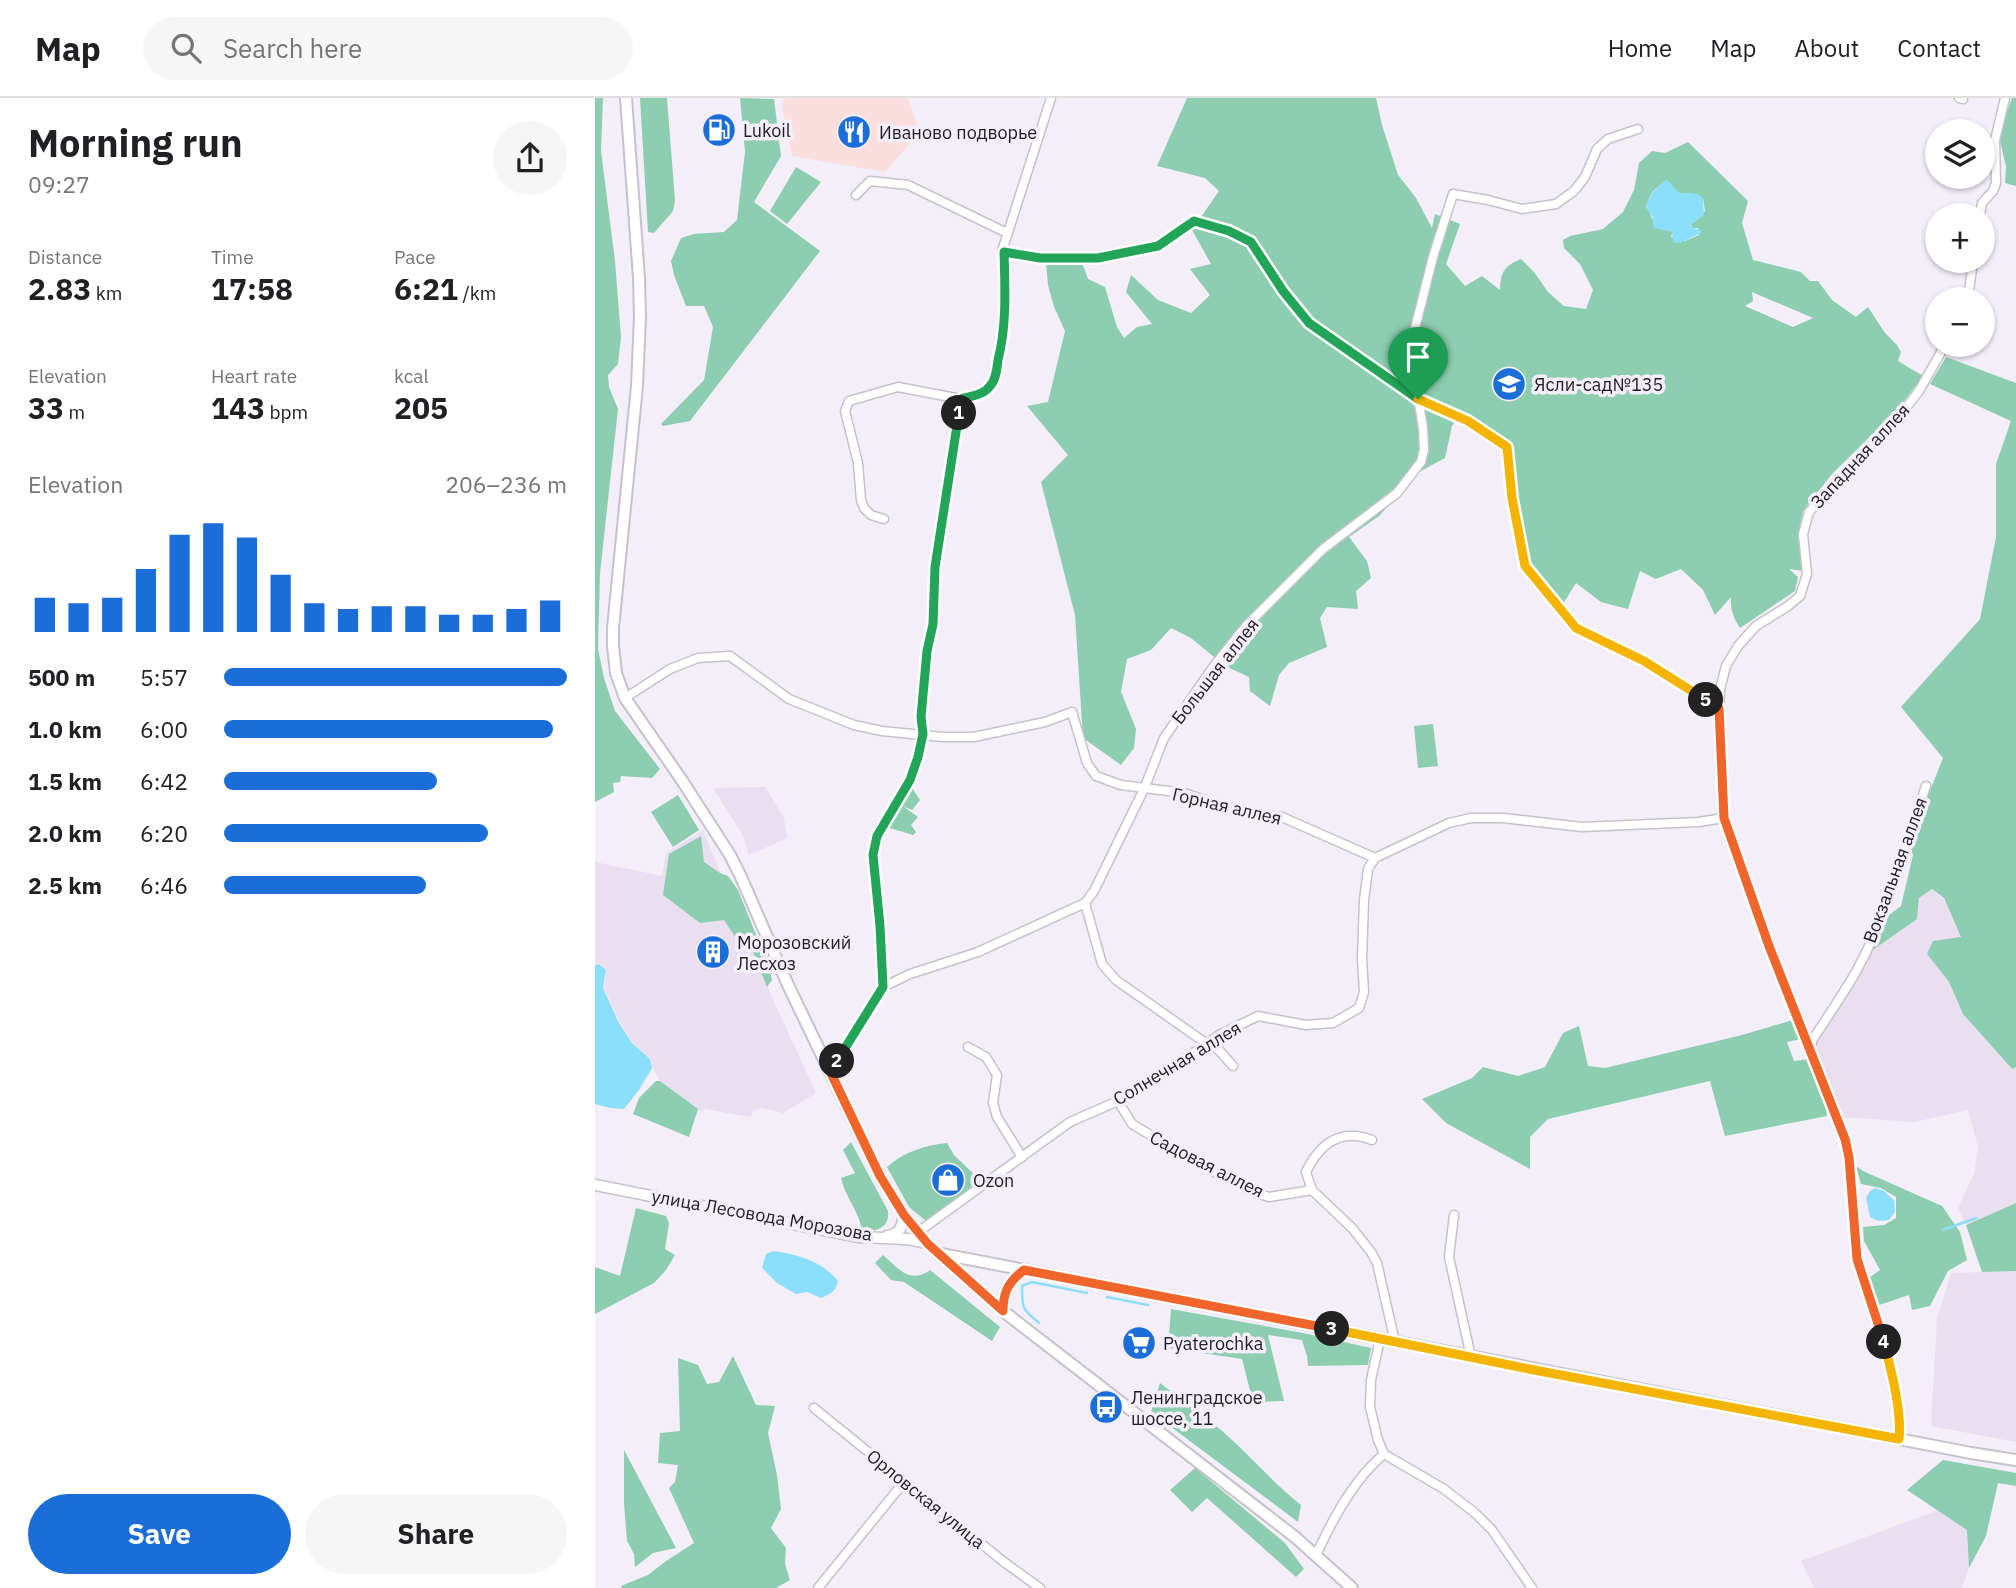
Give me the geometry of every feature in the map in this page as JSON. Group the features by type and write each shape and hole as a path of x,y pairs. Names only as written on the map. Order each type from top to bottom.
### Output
{"main road":[{"path":"626,98 640,317 637,386 613,628 616,673 625,698 730,855 788,985 880,1176 904,1215 928,1244 1003,1311 1201,1464 1352,1588"},
{"path":"940,1254 2016,1460"},
{"path":"1003,1311 1003,1298 1007,1288 1024,1270"}],"street":[{"path":"884,519 871,515 864,508 858,463 845,411 849,401 898,387 961,399 980,394 991,386 1006,316 1003,248 1051,98"},
{"path":"1982,203 1993,191 1996,183 1994,140 2005,98"},
{"name":"Большая аллея","path":"1085,903 1094,891 1143,789 1164,738 1214,666 1246,626 1323,549 1397,493 1421,462 1424,450 1411,360 1412,337 1453,194 1522,209 1556,204 1574,191 1585,177 1597,149 1608,139 1638,130"},
{"path":"856,195 870,181 908,186 1007,233"},
{"path":"1004,252 1040,258 1098,258 1158,246 1194,221 1229,231 1251,242 1283,291 1309,323 1418,399 1468,421 1507,447 1512,498 1525,566 1576,628 1644,661 1719,708 1724,818 1769,946 1845,1139 1849,1157 1857,1259 1888,1357 1901,1427 1899,1439"},
{"name":"Западная аллея","path":"1719,708 1720,689 1726,666 1738,646 1756,626 1800,596 1807,574 1803,534 1809,512 1902,413 1938,357"},
{"path":"883,987 873,855 877,836 910,780 923,734 921,717 927,651 933,624 935,567 961,399"},
{"name":"Горная аллея","path":"625,698 670,669 698,658 730,656 789,699 854,726 882,731 974,737 1045,722 1072,712 1087,763 1096,776 1121,785 1184,793 1220,806 1282,817 1375,858"},
{"name":"Вокзальная аллея","path":"1809,1051 1813,1039 1857,969 1886,905 1926,786"},
{"path":"1375,858 1449,823 1471,818 1503,818 1582,827 1697,822 1724,818"},
{"name":"Солнечная аллея","path":"918,1232 1070,1122 1118,1101 1219,1035 1258,1016 1306,1025 1333,1023 1359,1008 1364,992 1364,900 1368,869 1375,858"},
{"path":"829,1069 841,1057 883,987 910,974 978,952 1085,903 1103,964 1116,980 1207,1044 1216,1047 1233,1066"},
{"path":"968,1046 986,1056 997,1075 993,1103 997,1117 1022,1157"},
{"name":"Садовая аллея","path":"1118,1101 1132,1124 1199,1164 1256,1193 1269,1197 1312,1190"},
{"path":"1372,1140 1361,1135 1351,1135 1328,1142 1314,1155 1306,1172 1312,1190 1352,1228 1377,1263 1395,1342"},
{"name":"улица Лесовода Морозова","path":"595,1185 859,1237 916,1240 928,1244"},
{"path":"883,1237 895,1235 902,1228 904,1215"},
{"path":"1454,1215 1449,1257 1471,1357"},
{"path":"1380,1339 1371,1380 1370,1406 1384,1454 1444,1489 1475,1513 1492,1531 1532,1588"},
{"name":"Орловская улица","path":"814,1408 1040,1588"},
{"path":"1315,1555 1361,1478 1384,1454"},
{"path":"818,1588 904,1482"}],"shaded area":[{"path":"908,98 919,132 885,172 792,156 782,106 784,99"},
{"path":"765,787 784,818 787,838 749,855 743,836 713,788"},
{"name":"Морозовский Лесхоз","path":"703,830 770,993 816,1093 783,1113 761,1108 752,1112 751,1117 704,1109 703,1113 660,1081 651,1059 632,1042 620,1022 604,988 607,970 595,963 595,862 662,876 666,853"},
{"path":"1931,889 1944,899 1961,937 1927,954 1949,982 1963,1014 2011,1069 2016,1067 2016,1203 1966,1225 1958,1208 1974,1174 1978,1147 1968,1110 1914,1122 1841,1117 1814,1051 1817,1040 1870,952 1917,919 1919,898"},
{"path":"2016,1271 2016,1442 1931,1426 1937,1319 1951,1273"},
{"path":"1939,1510 1967,1530 1969,1568 1962,1588 1814,1588 1801,1561"}],"green space":[{"path":"595,98 603,98 601,151 615,261 621,337 618,364 608,375 609,387 618,409 600,573 598,649 615,711 660,769 652,778 621,776 620,782 613,783 614,792 595,802"},
{"path":"640,98 667,98 675,201 673,211 654,233 648,232"},
{"path":"740,98 774,99 781,156 754,202 820,251 690,421 663,426 661,424 704,380 713,327 704,306 686,306 671,261 681,238 694,234 724,232 737,220 745,152"},
{"path":"1187,98 1376,98 1398,175 1416,198 1432,228 1435,214 1460,224 1446,264 1465,286 1482,276 1500,290 1504,270 1521,259 1548,292 1564,306 1586,309 1593,290 1580,264 1564,248 1563,240 1603,229 1623,212 1634,190 1639,163 1652,151 1665,153 1688,142 1748,201 1742,223 1753,260 1801,272 1810,281 1818,281 1832,300 1856,317 1868,307 1901,352 1898,361 1923,376 1899,408 1832,474 1803,511 1798,536 1803,571 1789,569 1798,577 1795,591 1740,628 1735,620 1731,597 1715,615 1703,590 1681,569 1656,579 1640,571 1628,609 1601,602 1576,583 1563,604 1526,562 1511,445 1460,414 1452,426 1445,458 1421,471 1379,516 1349,537 1367,561 1371,578 1356,591 1358,609 1327,607 1320,618 1327,647 1289,663 1279,675 1270,706 1250,691 1249,677 1225,666 1191,638 1171,628 1151,650 1127,659 1121,692 1136,729 1134,748 1121,765 1083,738 1075,615 1041,482 1068,455 1027,406 1048,402 1065,331 1054,307 1046,263 1081,260 1088,279 1105,287 1117,327 1124,338 1137,327 1152,324 1126,292 1131,275 1158,300 1191,313 1210,295 1190,269 1211,264 1192,230 1219,191 1205,178 1157,166","holes":["1664,182 1680,194 1703,198 1705,211 1691,224 1693,228 1698,228 1699,235 1685,241 1671,237 1673,232 1652,219 1647,203 1653,191","1752,292 1813,318 1793,327 1745,306 1753,301"]},
{"path":"2012,98 2016,98 2016,186 2005,183 2006,167 2000,141 2001,129"},
{"path":"796,167 821,182 787,224 770,211"},
{"path":"1946,357 2016,383 2016,1067 2012,1069 1963,1014 1949,982 1927,954 1933,941 1961,937 1944,898 1932,889 1919,898 1917,919 1870,952 1885,918 1901,906 1913,855 1909,844 1943,758 1901,707 1980,619 1996,537 1996,464 2011,421 1930,384"},
{"path":"1433,724 1438,766 1418,768 1414,726"},
{"path":"911,786 920,800 912,810 903,806 918,817 911,825 916,832 913,835 886,827 898,802"},
{"path":"678,795 699,830 673,847 651,812"},
{"path":"701,836 704,862 728,876 738,890 769,967 772,980 767,987 748,939 739,943 724,920 700,923 663,895 669,854"},
{"path":"1793,1020 1801,1039 1787,1042 1794,1061 1809,1059 1823,1092 1827,1116 1725,1136 1710,1081 1548,1119 1530,1137 1530,1169 1446,1123 1422,1099 1472,1078 1483,1067 1518,1076 1545,1067 1563,1033 1579,1026 1588,1066 1605,1068"},
{"path":"656,1081 660,1081 698,1109 689,1137 633,1114 639,1098"},
{"path":"851,1142 888,1211 885,1225 873,1231 862,1232 841,1178 855,1173 843,1150"},
{"path":"947,1143 954,1155 981,1181 926,1221 909,1207 887,1167 915,1150"},
{"path":"1856,1166 1942,1206 1960,1232 1967,1260 1948,1271 1930,1306 1912,1310 1909,1295 1879,1305 1870,1277 1880,1270 1864,1241 1863,1227 1884,1225 1896,1218 1896,1197 1881,1188 1861,1184"},
{"path":"2016,1203 2016,1271 1982,1272 1966,1225"},
{"path":"636,1208 666,1216 669,1223 665,1249 675,1255 654,1283 595,1314 595,1267 620,1276"},
{"path":"883,1255 910,1275 916,1276 930,1270 1000,1327 992,1341 904,1282 891,1280 875,1263"},
{"path":"1171,1309 1371,1348 1368,1365 1308,1366 1302,1340 1268,1335 1284,1401 1253,1402 1242,1359 1168,1348"},
{"path":"733,1356 756,1405 775,1406 768,1433 781,1509 771,1528 786,1548 785,1564 790,1580 776,1588 622,1588 621,1586 648,1575 694,1543 669,1488 675,1482 678,1465 658,1463 660,1433 680,1431 678,1358 698,1365 707,1384 719,1382"},
{"path":"1160,1383 1221,1430 1301,1505 1298,1522 1151,1412"},
{"path":"624,1450 676,1548 653,1553 635,1567 634,1554 627,1541"},
{"path":"1943,1460 2016,1473 2016,1486 1998,1483 1986,1536 1969,1568 1967,1530 1907,1490"},
{"path":"1195,1468 1285,1543 1304,1569 1296,1577 1207,1498 1192,1512 1170,1490"}],"water":[{"path":"1666,179 1680,194 1692,193 1703,198 1704,215 1691,224 1693,228 1701,230 1701,233 1680,243 1673,242 1672,232 1654,228 1652,216 1645,207 1653,192"},
{"path":"599,964 606,970 603,988 619,1023 632,1043 650,1059 652,1068 624,1109 595,1104 595,965"},
{"path":"1875,1188 1884,1191 1894,1200 1895,1212 1889,1220 1878,1221 1870,1217 1866,1198"},
{"path":"774,1251 801,1257 825,1268 838,1281 836,1287 821,1298 807,1292 796,1294 777,1283 762,1268 766,1254"}],"waterway":[{"path":"1943,1230 1976,1218"},
{"path":"1039,1323 1024,1308 1022,1286 1032,1282 1087,1293"},
{"path":"1107,1297 1148,1305"}],"place":[{"name":"Lukoil","path":"719,130"},
{"name":"Иваново подворье","path":"854,132"},
{"name":"Ясли-сад№135","path":"1509,384"},
{"name":"Морозовский Лесхоз","path":"713,952"},
{"name":"Ozon","path":"948,1180"},
{"name":"Pyaterochka","path":"1139,1343"},
{"name":"Ленинградское шоссе, 11","path":"1106,1407"}],"route":[{"path":"1194,221 1229,231 1251,242 1283,291 1309,323 1418,399 1468,421 1507,447 1512,498 1525,566 1576,628 1644,661 1719,708 1724,818 1799,1027 1845,1139 1849,1157 1854,1243 1888,1357 1901,1427 1899,1439 1024,1270 1007,1288 1003,1298 1003,1311 928,1244 904,1215 880,1176 829,1069 841,1057 883,987 873,855 877,836 910,780 923,734 921,717 927,651 935,604 935,567 961,399 980,394 991,386 995,375 1006,316 1004,252 1040,258 1098,258 1158,246 1194,221"}]}
